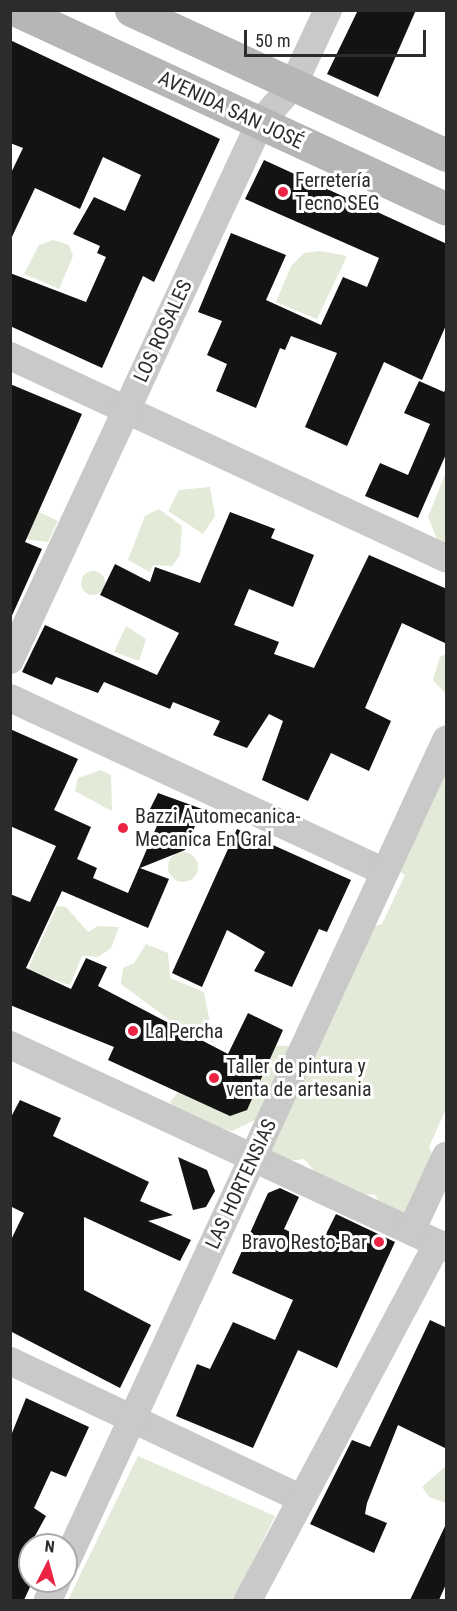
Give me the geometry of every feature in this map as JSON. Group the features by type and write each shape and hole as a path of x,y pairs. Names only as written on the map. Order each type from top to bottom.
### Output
{"street":[{"name":"AVENIDA SAN JOSÉ","path":"16,10 447,209"},
{"path":"131,10 447,155"},
{"name":"LOS ROSALES","path":"10,660 260,123 294,85 328,10"},
{"path":"10,356 126,412 447,558"},
{"path":"10,698 385,872"},
{"name":"LAS HORTENSIAS","path":"78,1536 447,740"},
{"path":"10,1045 442,1245 300,1498 248,1600"},
{"path":"411,1231 447,1156"},
{"path":"10,1361 300,1498"}],"green space":[{"path":"53,240 69,245 73,256 59,289 24,274 39,245"},
{"path":"320,251 347,256 317,319 276,302 291,266 304,253"},
{"path":"446,472 446,548 439,544 428,517"},
{"path":"210,487 215,516 203,534 168,511 179,490"},
{"path":"33,509 58,521 48,542 24,539"},
{"path":"159,509 182,526 180,555 172,566 153,565 150,572 128,560 145,516"},
{"path":"93,571 102,574 105,583 102,592 93,595 84,592 81,583 84,574"},
{"path":"126,626 146,639 139,661 114,652"},
{"path":"446,654 446,694 433,680 440,657"},
{"path":"446,754 446,1109 429,1147 434,1158 425,1217 386,1211 374,1194 364,1195 319,1176 304,1159 275,1163 255,1120 232,1131 177,1114 170,1102 182,1087 272,1045 299,1047 371,927 382,924 405,875 399,871"},
{"path":"101,770 111,775 112,811 75,791 78,778"},
{"path":"183,852 194,856 198,867 194,878 183,882 172,878 168,867 172,856"},
{"path":"57,906 66,907 88,932 98,926 119,927 111,948 98,957 82,956 70,985 27,971"},
{"path":"146,944 168,953 170,978 204,992 214,1043 179,1027 121,984 123,968 134,963"},
{"path":"138,1456 275,1516 234,1600 68,1600 71,1593 78,1593 78,1579"},
{"path":"446,1466 446,1503 429,1497 422,1487"}],"building":[{"path":"358,10 416,10 378,97 327,74"},
{"path":"10,40 220,139 154,282 143,276 102,368 10,326 10,273 86,302 106,257 97,253 100,246 73,234 94,197 125,211 141,175 103,157 80,209 35,188 10,241 10,175 23,148 10,143"},
{"path":"264,160 447,244 447,323 422,380 384,362 347,446 305,427 337,353 291,336 285,350 280,348 256,408 216,391 227,364 207,355 222,321 198,312 231,233 286,255 266,300 321,325 343,277 367,287 379,258 245,199"},
{"path":"419,381 444,392 447,386 447,452 418,518 365,496 380,463 408,475 430,424 404,413"},
{"path":"10,384 82,414 25,542 42,549 10,620"},
{"path":"230,512 275,529 271,538 314,555 293,607 249,589 234,625 279,642 274,654 314,668 369,555 447,589 447,644 402,623 365,708 391,721 369,771 331,753 308,801 262,780 283,721 269,714 247,748 213,735 220,721 173,702 170,709 104,682 98,693 56,677 52,685 22,672 45,625 157,675 179,633 100,595 115,564 150,582 155,567 200,583"},
{"path":"10,729 78,759 54,810 91,827 77,859 97,868 93,878 128,893 162,814 150,809 158,793 202,809 185,850 140,868 169,879 148,928 62,891 26,968 71,989 86,958 107,967 98,986 228,1054 248,1013 283,1030 247,1110 230,1116 108,1060 114,1047 10,1005 10,894 30,902 56,846 10,826"},
{"path":"237,829 351,880 327,932 319,929 292,987 254,971 265,952 227,930 202,987 172,973"},
{"path":"20,1100 61,1118 53,1136 149,1182 140,1201 173,1215 148,1221 191,1240 180,1261 84,1217 84,1290 151,1325 120,1388 10,1331 10,1242 24,1213 10,1206 10,1119"},
{"path":"178,1157 207,1170 215,1191 206,1207 193,1210"},
{"path":"280,1188 299,1197 284,1229 320,1246 336,1214 395,1242 337,1368 298,1350 253,1448 176,1416 197,1364 210,1369 233,1322 275,1340 293,1300 232,1273 268,1193"},
{"path":"430,1320 447,1328 447,1449 398,1425 367,1503 365,1514 387,1523 374,1553 310,1524 352,1440 370,1447"},
{"path":"26,1398 89,1427 66,1477 51,1471 34,1508 46,1516 37,1533 18,1533 18,1593 27,1593 24,1600 10,1600 10,1438"},
{"path":"447,1522 447,1582 439,1600 410,1600"}],"place":[{"name":"Ferretería Tecno SEG","path":"283,192"},
{"name":"Bazzi Automecanica- Mecanica En Gral","path":"123,828"},
{"name":"La Percha","path":"133,1031"},
{"name":"Taller de pintura y venta de artesania","path":"214,1078"},
{"name":"Bravo Resto-Bar","path":"379,1242"}]}
